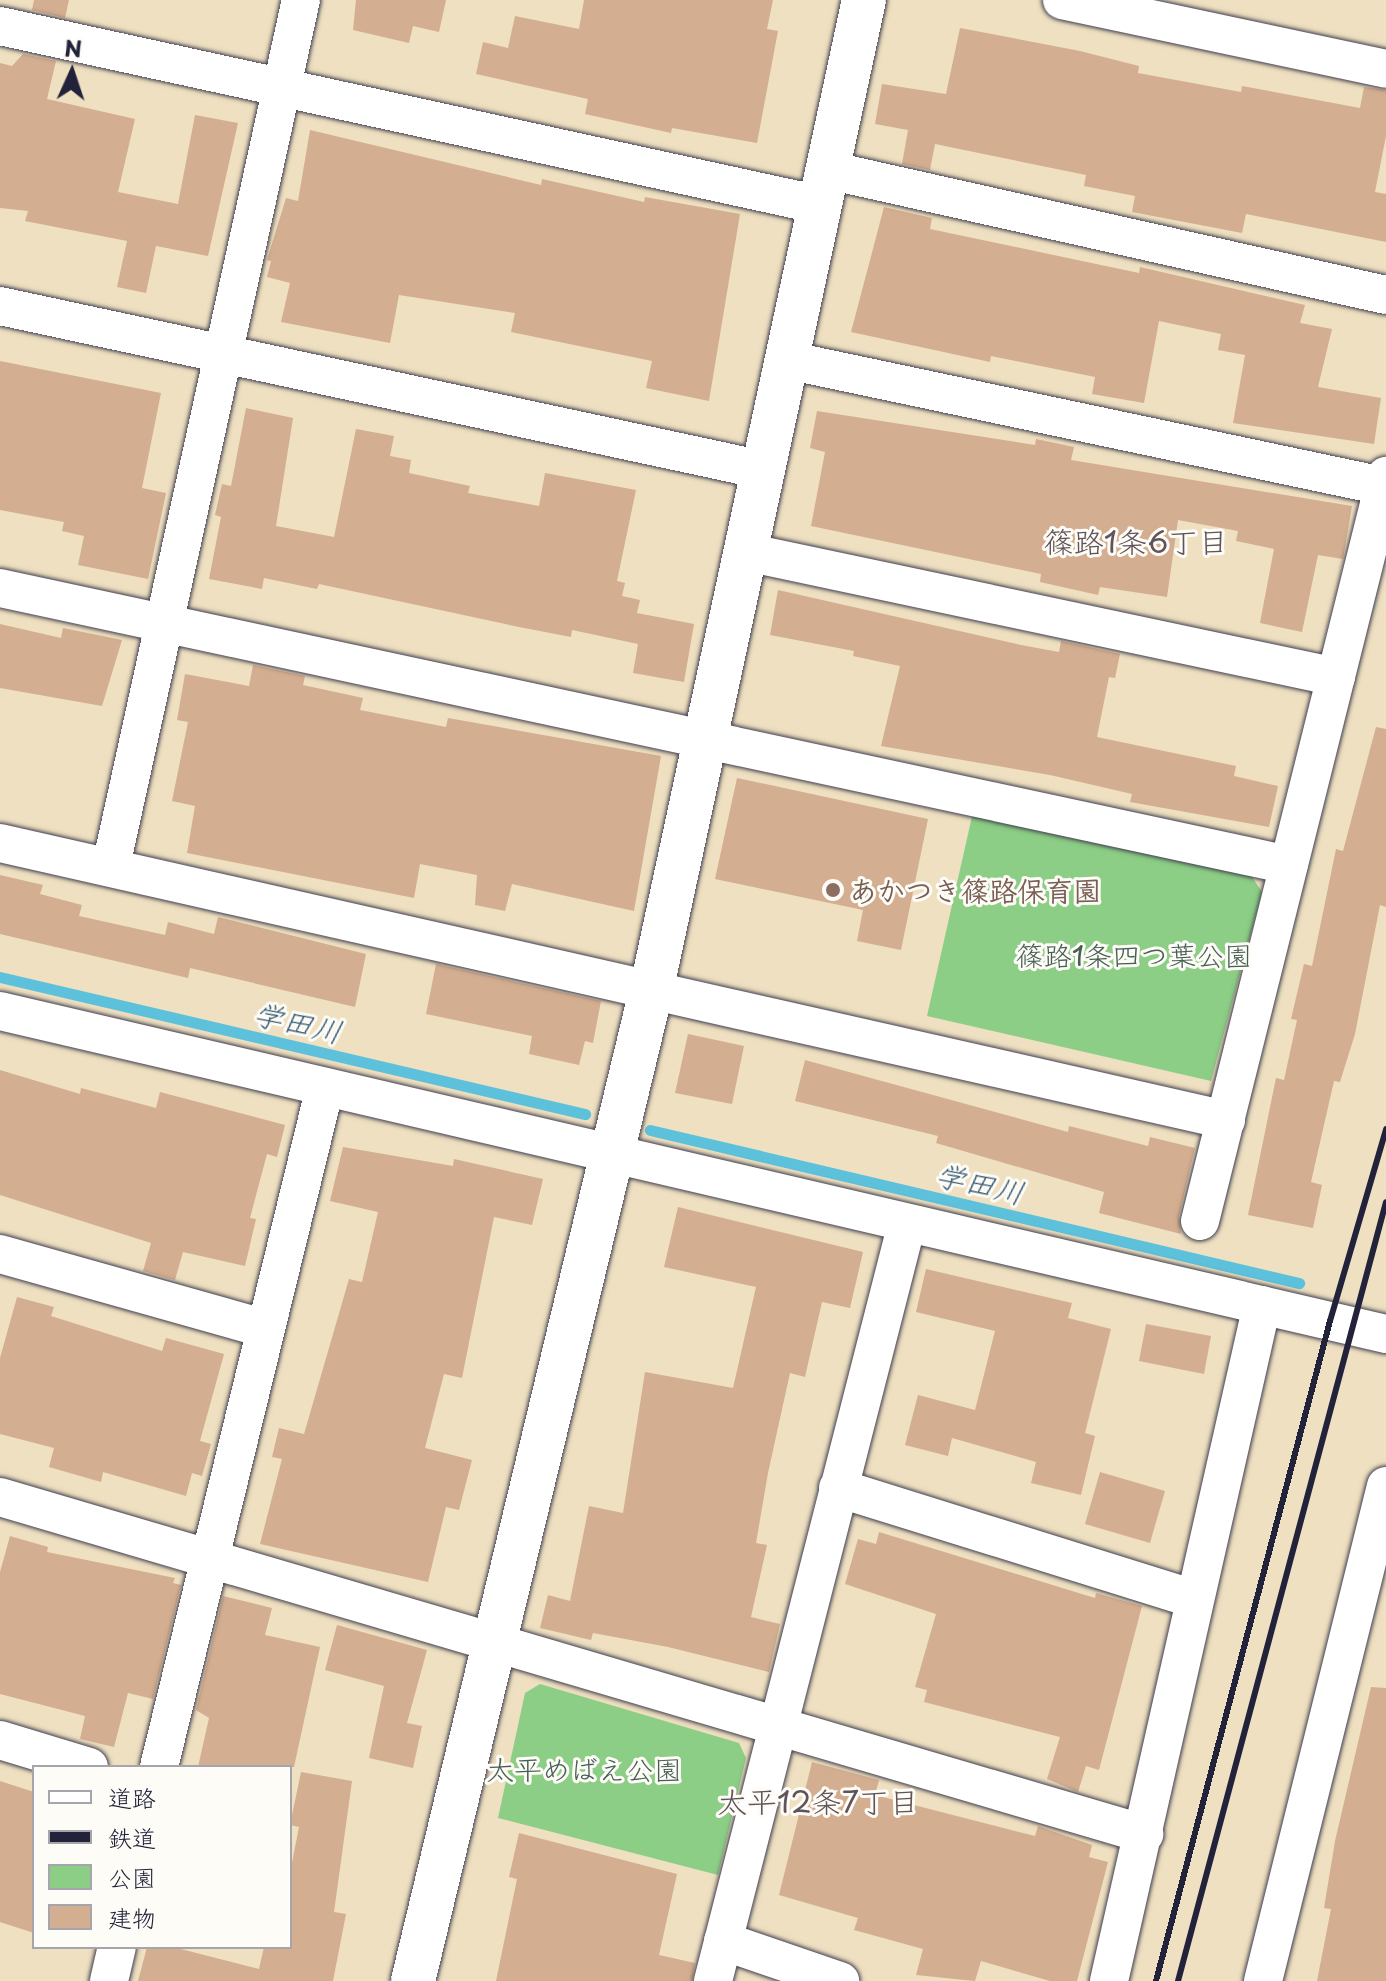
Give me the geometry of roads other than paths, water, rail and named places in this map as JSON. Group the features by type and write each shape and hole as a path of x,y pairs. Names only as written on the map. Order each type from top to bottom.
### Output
{"street":[{"path":"111,866 301,0"},
{"path":"413,1981 652,987 864,0"},
{"path":"1062,0 1386,69"},
{"path":"0,26 282,87 1386,295"},
{"path":"0,306 763,470"},
{"path":"787,360 1385,481 1200,1221"},
{"path":"746,552 1336,677"},
{"path":"0,588 707,736 1289,865"},
{"path":"0,843 652,987 1226,1120"},
{"path":"0,1011 1386,1334"},
{"path":"159,1765 325,1087"},
{"path":"713,1981 907,1223"},
{"path":"0,1254 266,1329"},
{"path":"1109,1981 1144,1834 1192,1598 1262,1305"},
{"path":"1263,1981 1377,1562 1386,1486"},
{"path":"838,1488 1192,1598"},
{"path":"0,1497 210,1558 494,1647 1144,1834"},
{"path":"0,1740 82,1765"},
{"path":"723,1941 840,1981"},
{"path":"109,1981 117,1949"}],"waterway":[{"name":"学田川","path":"0,977 585,1114"},
{"name":"学田川","path":"650,1130 1299,1283"}],"railway":[{"path":"1156,1981 1330,1321 1386,1129"},
{"path":"1178,1981 1386,1202"}],"place":[{"name":"あかつき篠路保育園","path":"833,890"}],"district":[{"name":"篠路1条6丁目","path":"1136,541"},
{"name":"太平12条7丁目","path":"818,1801"}],"park label":[{"name":"篠路1条四つ葉公園","path":"1134,955"},
{"name":"太平めばえ公園","path":"584,1769"}]}
